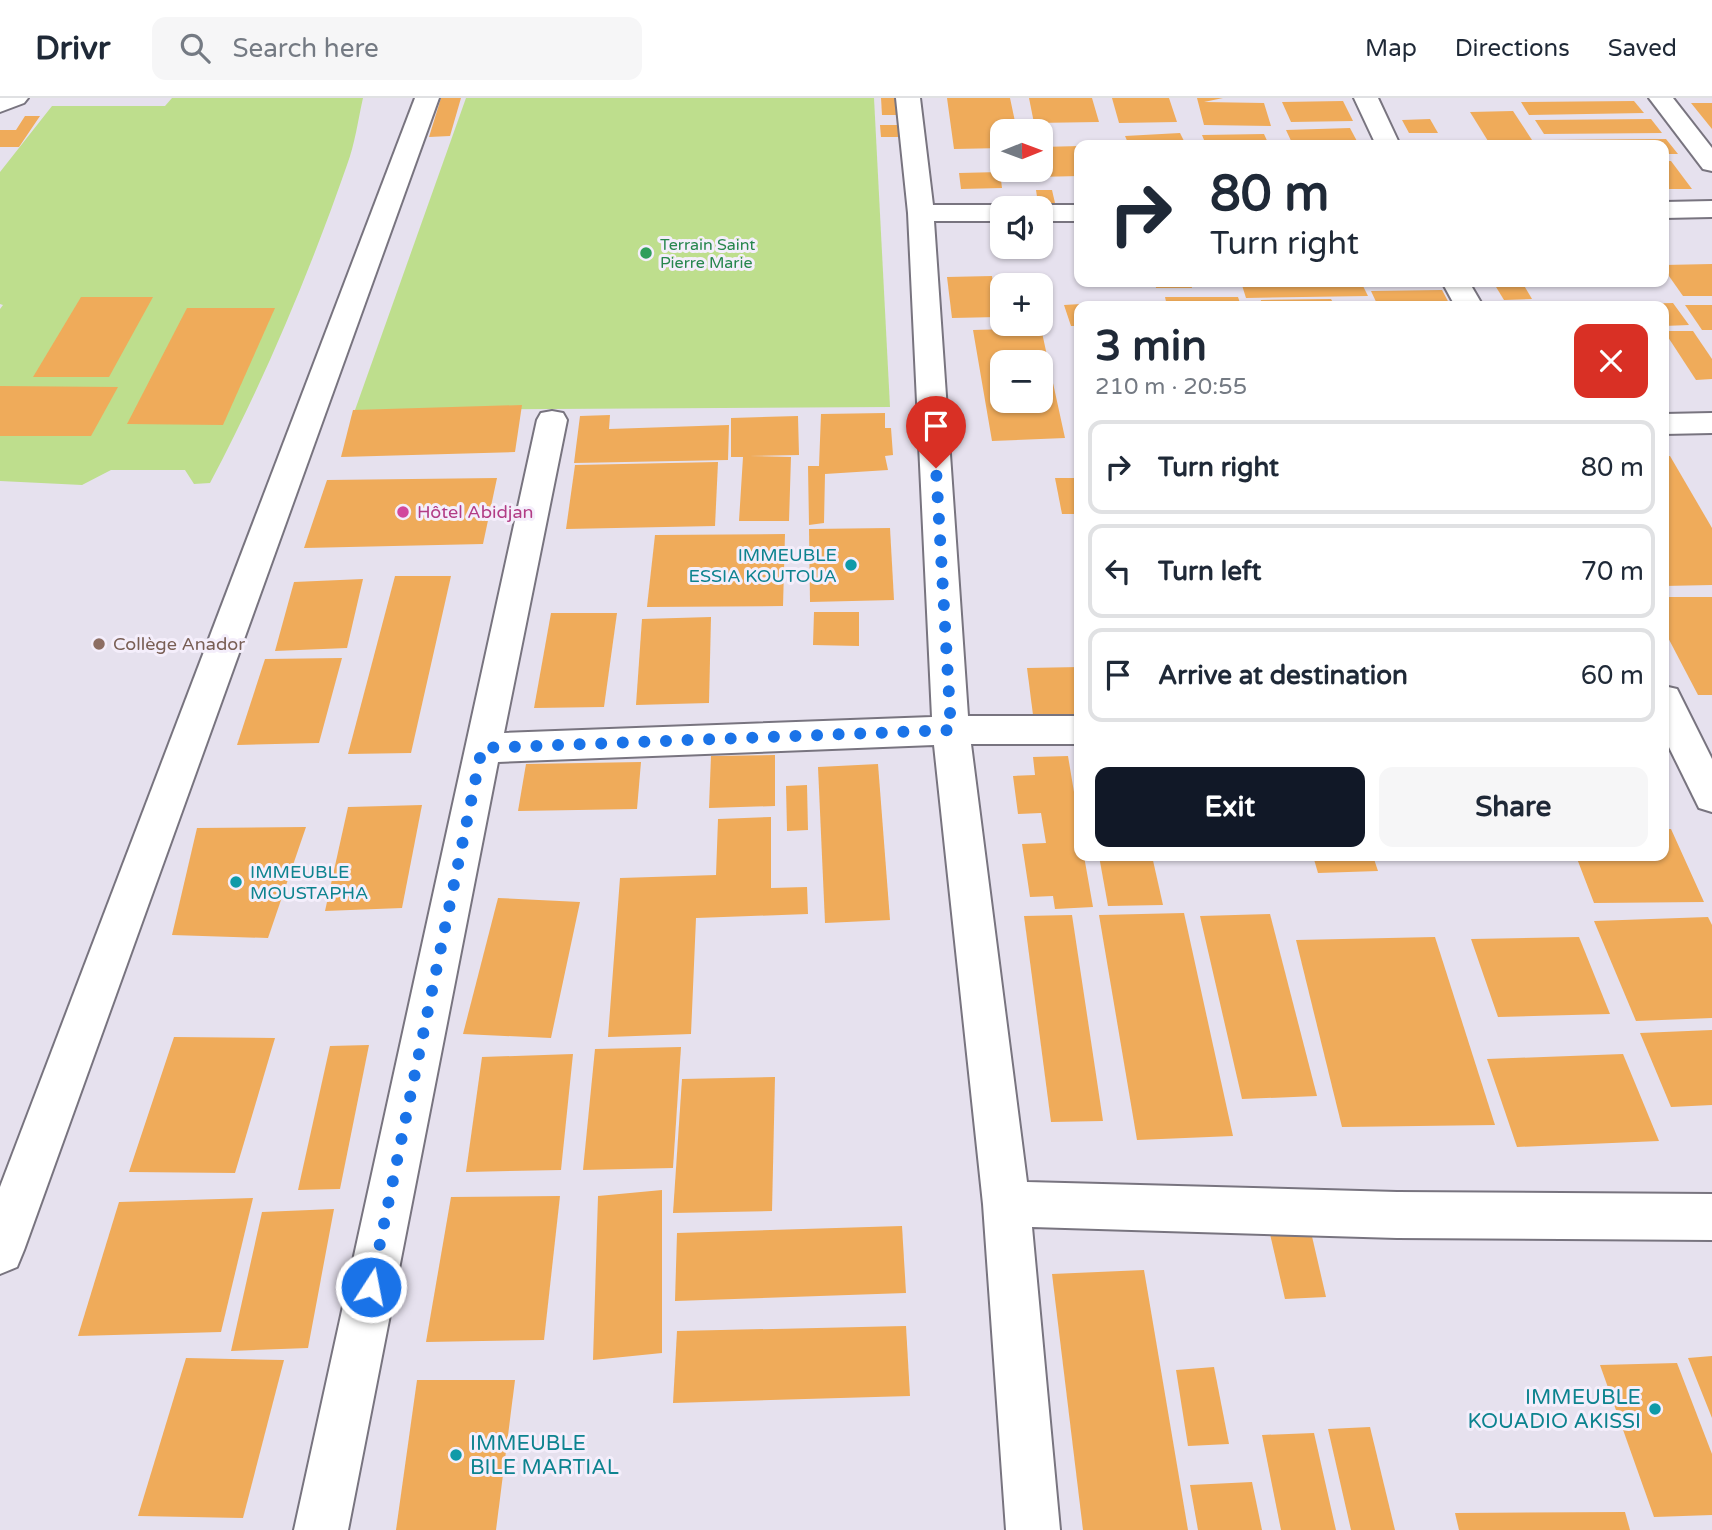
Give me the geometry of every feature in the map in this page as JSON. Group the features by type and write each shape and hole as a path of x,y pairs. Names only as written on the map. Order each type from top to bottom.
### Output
{"street":[{"path":"0,105 16,98"},
{"path":"0,1250 427,98"},
{"path":"908,98 921,212 951,730 1006,1204 1033,1530"},
{"path":"1366,98 1386,140"},
{"path":"1661,98 1712,164"},
{"path":"1669,210 1712,209"},
{"path":"921,212 990,213"},
{"path":"1053,213 1074,213"},
{"path":"321,1530 552,420"},
{"path":"1669,424 1712,423"},
{"path":"1669,707 1686,733 1712,797"},
{"path":"482,748 951,730 1074,730"},
{"path":"1006,1204 1397,1215 1712,1217"}],"green space":[{"path":"172,98 363,98 347,165 301,287 267,366 210,483 194,484 185,470 111,470 82,485 0,481 0,309 3,305 0,304 0,172 52,106 165,106"},
{"name":"Terrain Saint Pierre Marie","path":"466,98 874,98 890,407 355,410"}],"building":[{"path":"441,98 461,98 450,136 429,137"},
{"path":"881,98 897,98 899,115 882,115"},
{"path":"947,98 1010,98 1014,119 990,119 990,148 954,149"},
{"path":"1029,98 1092,98 1099,122 1054,123 1054,119 1033,119"},
{"path":"1112,98 1169,98 1177,122 1119,123"},
{"path":"1197,98 1223,98 1204,102 1264,103 1271,126 1204,125"},
{"path":"1343,101 1353,121 1291,122 1282,102"},
{"path":"1634,101 1644,113 1529,115 1521,102"},
{"path":"1691,103 1712,103 1712,129"},
{"path":"1513,111 1532,140 1487,140 1470,112"},
{"path":"25,116 40,116 19,147 0,147 0,130 16,130"},
{"path":"1430,119 1438,133 1409,133 1402,120"},
{"path":"1651,119 1662,133 1544,134 1535,120"},
{"path":"880,125 899,125 901,137 881,137"},
{"path":"1350,128 1356,140 1291,140 1286,130"},
{"path":"1180,133 1184,140 1127,140 1125,136"},
{"path":"1264,134 1267,140 1204,140 1202,135"},
{"path":"1666,139 1667,140 1547,140"},
{"path":"1669,143 1678,154 1669,154"},
{"path":"1074,146 1074,176 1054,177 1054,147"},
{"path":"1669,161 1671,161 1692,189 1669,189"},
{"path":"990,172 990,182 1001,182 1002,188 961,189 959,173"},
{"path":"1036,190 1052,190 1055,203 1053,196 1037,196"},
{"path":"1712,264 1712,296 1683,296 1669,276 1669,265"},
{"path":"990,276 990,317 952,318 947,277"},
{"path":"1156,287 1192,288 1156,288"},
{"path":"1243,287 1364,287 1368,296 1246,298"},
{"path":"1496,287 1525,287 1532,299 1504,300"},
{"path":"1442,290 1448,301 1376,301 1371,291"},
{"path":"81,297 153,297 109,377 33,377"},
{"path":"1165,297 1238,297 1239,301 1166,301"},
{"path":"1331,299 1332,301 1261,301"},
{"path":"1669,303 1673,303 1689,325 1669,326"},
{"path":"1074,304 1074,326 1071,326 1064,305"},
{"path":"1685,305 1712,305 1712,330 1702,330"},
{"path":"187,308 275,308 223,425 127,424"},
{"path":"973,330 990,330 990,336 1043,336 1046,350 990,350 990,413 1053,413 1053,383 1065,438 992,441"},
{"path":"1669,331 1693,331 1712,359 1712,379 1696,380 1669,339"},
{"path":"0,386 118,387 91,436 0,436"},
{"path":"522,405 515,452 341,457 353,410"},
{"path":"885,413 885,428 891,428 893,455 885,456 888,470 825,474 824,523 809,525 808,466 819,466 821,414"},
{"path":"610,415 609,429 729,425 728,460 574,463 580,416"},
{"path":"798,416 799,455 749,456 791,457 789,521 739,521 743,457 731,457 731,418"},
{"path":"1669,456 1712,528 1712,585 1669,586"},
{"path":"718,462 715,526 566,529 575,465"},
{"name":"Hôtel Abidjan","path":"497,478 483,544 304,548 327,480"},
{"path":"1055,478 1074,478 1074,514 1062,514"},
{"name":"IMMEUBLE ESSIA KOUTOUA","path":"890,528 894,600 810,602 809,529"},
{"path":"785,534 783,606 647,607 655,535"},
{"path":"395,576 451,576 411,753 348,754"},
{"path":"363,579 347,648 275,651 294,582"},
{"path":"1669,597 1712,597 1712,695 1698,695 1669,640"},
{"path":"814,612 859,612 859,646 813,645"},
{"path":"551,613 617,613 604,707 534,708"},
{"path":"711,617 709,703 636,705 642,619"},
{"path":"342,658 319,743 237,745 265,659"},
{"path":"1074,667 1074,714 1033,715 1027,668"},
{"path":"775,755 775,806 709,808 711,756"},
{"path":"1068,756 1074,792 1074,861 1085,861 1093,907 1055,909 1053,896 1030,897 1022,844 1046,843 1041,813 1018,814 1013,776 1035,775 1033,757"},
{"path":"641,762 637,809 518,811 526,764"},
{"path":"878,764 890,920 825,923 818,767"},
{"path":"807,785 808,830 787,831 786,786"},
{"path":"422,805 402,908 325,911 348,807"},
{"path":"771,817 771,888 807,887 808,914 696,918 691,1034 608,1037 620,878 716,875 718,819"},
{"name":"IMMEUBLE MOUSTAPHA","path":"306,827 268,938 172,935 197,828"},
{"path":"1669,829 1704,902 1594,903 1578,861 1669,861"},
{"path":"1100,861 1153,861 1163,905 1108,906"},
{"path":"1314,861 1375,861 1378,871 1318,873"},
{"path":"498,898 580,902 551,1038 463,1034"},
{"path":"1184,913 1233,1136 1137,1140 1099,915"},
{"path":"1270,914 1317,1096 1242,1099 1200,916"},
{"path":"1072,915 1103,1121 1051,1122 1024,916"},
{"path":"1708,917 1712,925 1712,1018 1636,1021 1594,921"},
{"path":"1435,937 1495,1125 1342,1127 1296,940"},
{"path":"1579,937 1610,1014 1498,1017 1471,939"},
{"path":"1712,1030 1712,1105 1671,1107 1640,1033"},
{"path":"174,1037 275,1038 235,1173 129,1172"},
{"path":"369,1045 340,1189 298,1190 330,1046"},
{"path":"681,1047 673,1168 583,1170 595,1049"},
{"path":"573,1054 561,1170 466,1172 482,1057"},
{"path":"1623,1054 1659,1141 1517,1147 1487,1059"},
{"path":"775,1077 772,1211 673,1213 682,1079"},
{"path":"662,1190 662,1353 593,1360 598,1196"},
{"path":"560,1196 544,1340 426,1342 451,1197"},
{"path":"253,1198 221,1332 78,1336 119,1202"},
{"path":"334,1209 308,1348 231,1351 262,1212"},
{"path":"1308,1219 1326,1297 1285,1299 1267,1221"},
{"path":"902,1226 906,1293 675,1301 677,1233"},
{"path":"1144,1270 1188,1530 1083,1530 1052,1274"},
{"path":"906,1326 910,1396 673,1403 677,1331"},
{"path":"1712,1356 1712,1418 1688,1358"},
{"path":"186,1358 284,1360 243,1518 138,1516"},
{"name":"IMMEUBLE KOUADIO AKISSI","path":"1677,1363 1712,1454 1712,1515 1654,1517 1600,1365"},
{"path":"1214,1367 1229,1444 1188,1446 1176,1370"},
{"name":"IMMEUBLE BILE MARTIAL","path":"417,1380 515,1380 496,1530 396,1530"},
{"path":"1370,1427 1395,1530 1351,1530 1328,1429"},
{"path":"1314,1433 1336,1530 1281,1530 1262,1435"},
{"path":"1252,1482 1262,1530 1198,1530 1190,1485"},
{"path":"1625,1512 1630,1530 1459,1530 1455,1513"}],"place":[{"name":"Terrain Saint Pierre Marie","path":"646,253"},
{"name":"Hôtel Abidjan","path":"403,512"},
{"name":"IMMEUBLE ESSIA KOUTOUA","path":"851,565"},
{"name":"Collège Anador","path":"99,644"},
{"name":"IMMEUBLE MOUSTAPHA","path":"236,882"},
{"name":"IMMEUBLE KOUADIO AKISSI","path":"1655,1409"},
{"name":"IMMEUBLE BILE MARTIAL","path":"456,1455"}],"route":[{"path":"371,1287 482,748 951,730 936,468"}]}
